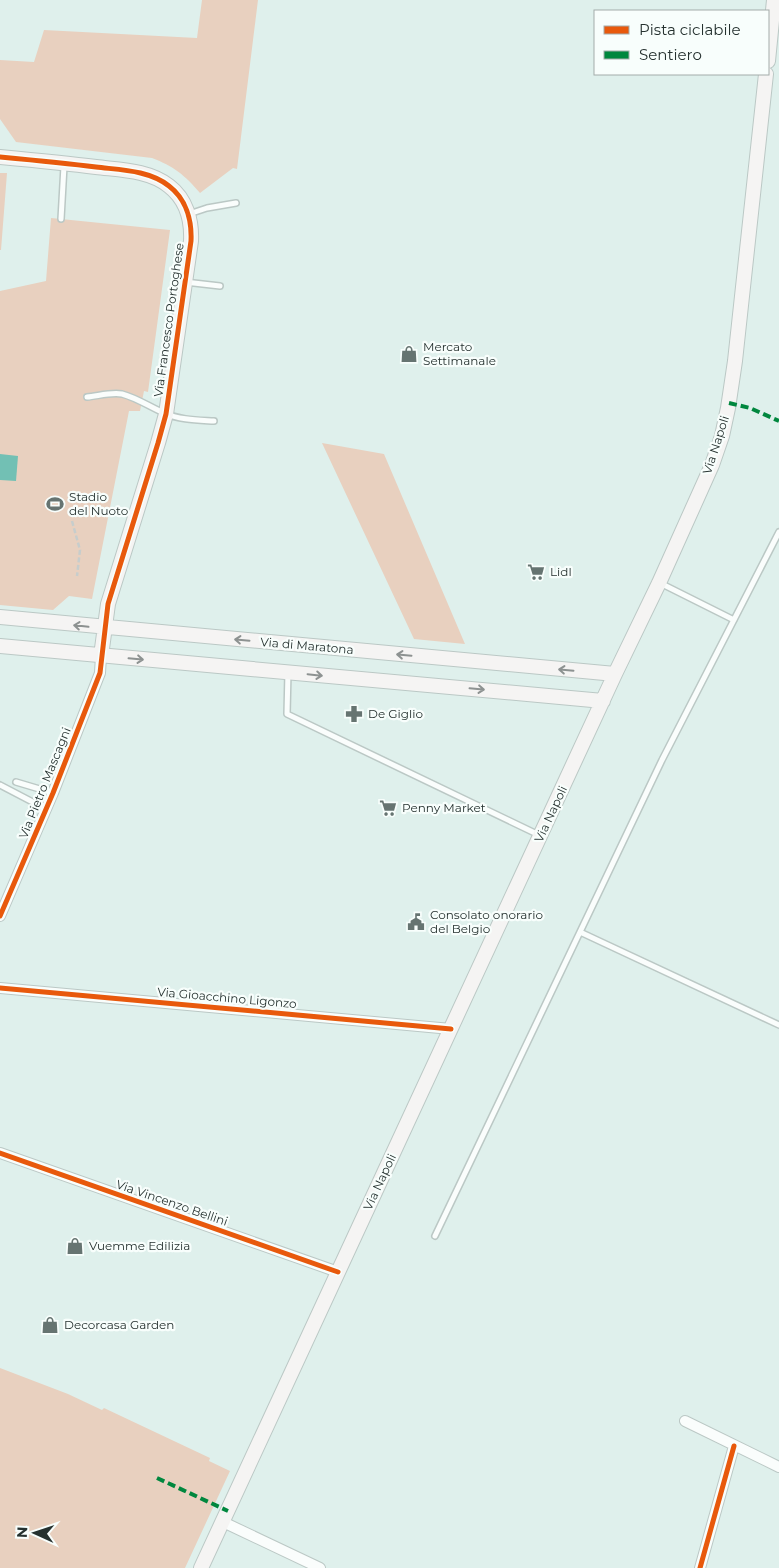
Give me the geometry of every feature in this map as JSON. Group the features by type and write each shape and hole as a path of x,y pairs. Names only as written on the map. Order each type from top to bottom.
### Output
{"main road":[{"path":"769,51 774,0"},
{"name":"Via Napoli","path":"201,1568 615,674 659,583 712,465 722,436 736,361 766,75"},
{"name":"Via Francesco Portoghese","path":"0,157 125,170 144,174 169,186 178,195 188,214 191,228 166,414 110,596 101,656"},
{"name":"Via di Maratona","path":"0,617 615,674"},
{"path":"0,646 603,701"}],"street":[{"name":"Via Pietro Mascagni","path":"0,916 4,897 46,810 100,673 101,656"},
{"name":"Via Gioacchino Ligonzo","path":"0,988 451,1029"},
{"name":"Via Vincenzo Bellini","path":"0,1153 338,1272"},
{"path":"685,1421 779,1467"},
{"path":"700,1568 734,1446"},
{"path":"223,1522 320,1568"}],"lane":[{"path":"61,219 64,163"},
{"path":"188,214 206,208 236,203"},
{"path":"185,282 220,286"},
{"path":"87,398 122,394 166,414 182,419 214,421"},
{"path":"435,1236 662,760 779,532"},
{"path":"659,583 734,620"},
{"path":"288,672 287,714 540,836"},
{"path":"16,782 52,794"},
{"path":"0,785 46,810"},
{"path":"580,932 779,1025"}],"path":[{"path":"72,521 80,550 77,576"}],"shaded area":[{"path":"202,0 258,0 237,169 233,168 200,193 178,172 152,158 16,142 0,119 0,60 34,62 44,30 197,38"},
{"path":"0,173 7,173 1,250 0,250"},
{"name":"Stadio del Nuoto","path":"51,218 170,230 148,392 144,391 140,411 129,411 92,599 69,596 53,610 0,605 0,291 46,281"},
{"path":"322,443 384,454 465,644 414,639"},
{"path":"0,454 18,456 16,481 0,480"},
{"path":"0,1368 68,1394 102,1410 104,1408 210,1458 209,1461 230,1471 185,1568 0,1568"}],"marked path":[{"path":"729,403 750,408 779,421"},
{"path":"157,1478 228,1511"}],"cycle path":[{"path":"0,157 124,170 153,177 169,186 180,197 187,210 191,233 166,414 108,604 100,673 53,793 0,916"},
{"path":"0,988 451,1029"},
{"path":"0,1153 338,1272"},
{"path":"700,1568 734,1446"}],"place":[{"name":"Mercato Settimanale","path":"409,354"},
{"name":"Stadio del Nuoto","path":"55,504"},
{"name":"Lidl","path":"536,572"},
{"name":"De Giglio","path":"354,714"},
{"name":"Penny Market","path":"388,808"},
{"name":"Consolato onorario del Belgio","path":"416,922"},
{"name":"Vuemme Edilizia","path":"75,1246"},
{"name":"Decorcasa Garden","path":"50,1325"}]}
